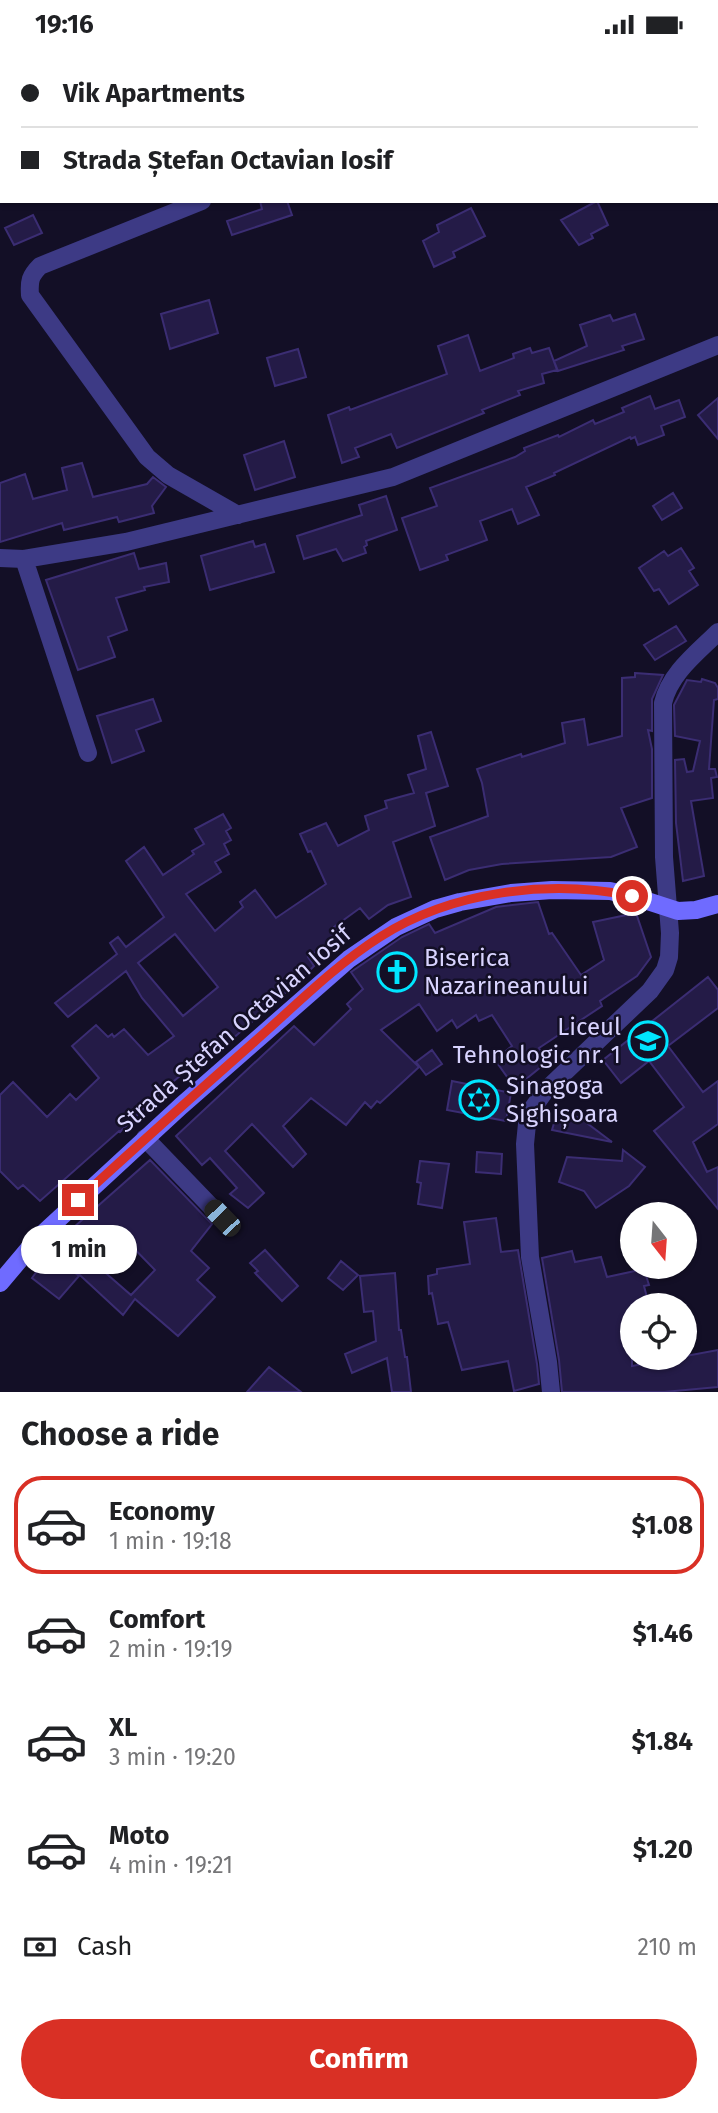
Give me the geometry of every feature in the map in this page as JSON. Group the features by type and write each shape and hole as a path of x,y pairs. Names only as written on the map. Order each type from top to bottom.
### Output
{"main road":[{"name":"Strada Ștefan Octavian Iosif","path":"0,1283 37,1239 145,1138 349,959 377,938 435,909 485,896 552,890 610,891 668,909"},
{"path":"668,909 687,912 718,904"}],"street":[{"path":"197,203 40,266 29,281 30,295 147,457 169,475 238,515"},
{"path":"0,558 24,559 126,541 393,477 718,345"},
{"path":"24,559 88,753"},
{"path":"551,1392 530,1257 525,1144 527,1124 530,1112 545,1091 659,980 669,957 664,857 663,703 666,689 676,674 718,632"},
{"path":"145,1138 222,1218"}],"building":[{"path":"260,203 288,203 292,215 232,235 227,221 262,209"},
{"path":"598,203 608,225 591,234 593,238 579,245 561,220"},
{"path":"471,208 485,236 453,252 455,257 434,267 423,241 439,232 437,225"},
{"path":"33,215 42,233 14,245 5,228"},
{"path":"209,300 218,333 170,349 161,314"},
{"path":"635,314 644,339 622,346 624,350 558,371 554,361 587,346 580,325 610,315 613,321"},
{"path":"468,335 480,371 514,358 513,354 530,348 532,353 549,348 557,370 542,374 544,383 518,391 520,395 482,410 484,413 397,448 391,434 355,448 359,457 342,463 328,415 349,407 350,410 447,374 438,346"},
{"path":"298,349 306,377 275,386 267,358"},
{"path":"650,396 655,409 679,400 685,417 661,426 664,435 638,445 635,437 630,437 526,487 539,515 518,524 512,509 480,521 487,540 446,555 448,560 420,570 402,518 437,506 430,488 515,457 525,451 524,448 558,435 559,437 593,420 595,424 624,412 622,408"},
{"path":"718,398 718,439 698,415"},
{"path":"284,441 295,477 255,490 244,455"},
{"path":"82,463 93,497 147,484 153,477 166,487 152,506 154,513 119,522 117,517 64,530 62,523 0,542 0,483 25,474 33,499 67,490 62,468"},
{"path":"673,493 682,508 662,520 653,506"},
{"path":"386,496 397,530 366,541 366,553 343,561 336,549 304,559 297,536 362,515 359,505"},
{"path":"253,541 255,547 265,544 274,572 210,590 201,556"},
{"path":"681,548 694,568 689,571 698,585 669,604 659,589 654,591 639,568 664,551 668,556"},
{"path":"134,553 139,569 166,563 169,582 144,587 145,590 116,598 127,630 108,637 115,657 78,670 46,580"},
{"path":"676,626 686,641 655,660 644,645"},
{"path":"635,673 663,675 652,699 652,731 648,730 652,749 652,798 621,808 637,847 611,857 502,864 469,870 445,880 430,837 488,816 477,769 565,743 562,723 584,719 588,745 622,736 622,678 635,677"},
{"path":"702,679 715,683 718,688 718,699 714,700 709,769 715,769 717,777 711,778 713,798 691,801 704,876 683,881 676,823 675,760 684,759 687,772 693,771 700,741 675,736 674,705 687,680 701,682"},
{"path":"153,699 161,721 136,730 144,751 112,763 97,716"},
{"path":"431,732 448,786 426,793 435,826 393,842 411,897 388,905 369,919 360,908 334,927 340,936 308,957 314,966 302,978 214,1055 200,1065 197,1062 163,1090 120,1132 40,1201 23,1185 18,1189 0,1171 0,1095 13,1082 47,1117 70,1094 76,1100 99,1078 72,1046 96,1025 108,1037 112,1034 114,1037 124,1029 148,1055 174,1036 142,998 126,971 68,1017 55,1003 117,954 110,943 118,937 126,947 164,917 126,861 144,847 163,875 204,844 195,829 223,814 231,828 226,831 231,840 224,844 229,854 215,862 221,872 186,894 215,931 243,907 240,902 255,890 276,918 326,884 300,834 326,823 338,846 369,830 365,816 387,808 385,801 414,793 408,775 426,769 418,736","holes":["175,934 218,987 183,1016 138,963"]},
{"path":"538,902 549,934 552,933 581,975 604,960 593,922 636,913 651,957 637,976 600,1001 602,1006 539,1048 547,1062 515,1088 495,1060 512,1046 492,1015 479,1021 476,1015 457,1028 452,1020 437,1031 419,1004 381,1030 419,1067 380,1103 377,1101 371,1108 365,1102 346,1125 311,1098 283,1126 306,1154 293,1167 252,1124 225,1151 264,1193 248,1208 230,1194 237,1188 210,1158 202,1165 176,1136 294,1026 314,1045 351,1009 347,1004 363,989 351,972 402,937 429,924 435,933 496,907"},
{"path":"708,977 718,990 718,1008 668,1046 703,1092 718,1081 718,1124 693,1142 707,1172 718,1167 718,1209 654,1131 684,1107 649,1061 621,1083 603,1060"},
{"path":"432,1050 442,1064 426,1075 416,1062"},
{"name":"Sinagoga Sighișoara","path":"452,1081 511,1093 506,1121 447,1110"},
{"path":"558,1110 580,1118 612,1142 552,1130"},
{"path":"623,1150 645,1167 629,1186 596,1208 584,1191 559,1182 567,1157 622,1161"},
{"path":"477,1152 502,1154 501,1174 476,1172"},
{"path":"150,1160 212,1224 191,1251 209,1268 197,1280 215,1297 178,1336 135,1299 123,1315 69,1265 83,1253 65,1235","holes":["114,1228 155,1270 131,1295 85,1255"]},
{"path":"420,1161 449,1164 442,1208 418,1204"},
{"path":"496,1218 501,1252 518,1250 537,1364 539,1384 514,1391 508,1361 462,1370 448,1322 438,1324 432,1293 429,1294 428,1276 437,1274 437,1269 470,1264 464,1222"},
{"path":"265,1250 298,1286 282,1301 255,1273 258,1271 250,1263"},
{"path":"572,1251 575,1262 601,1257 607,1277 620,1274 620,1279 647,1279 649,1285 644,1286 646,1293 620,1293 620,1370 697,1370 697,1354 718,1350 718,1387 664,1392 562,1392 542,1258"},
{"path":"50,1253 79,1276 59,1299 32,1278"},
{"path":"341,1261 358,1275 343,1290 328,1278"},
{"path":"395,1273 399,1330 407,1357 411,1392 392,1392 387,1358 352,1373 345,1354 376,1341 373,1311 364,1312 360,1276"},
{"path":"269,1367 301,1392 247,1392"}],"place":[{"name":"Biserica Nazarineanului","path":"397,972"},
{"name":"Liceul Tehnologic nr. 1","path":"648,1041"},
{"name":"Sinagoga Sighișoara","path":"479,1100"}],"route":[{"path":"78,1200 349,959 396,927 435,909 485,896 582,890 610,891 632,896"}]}
